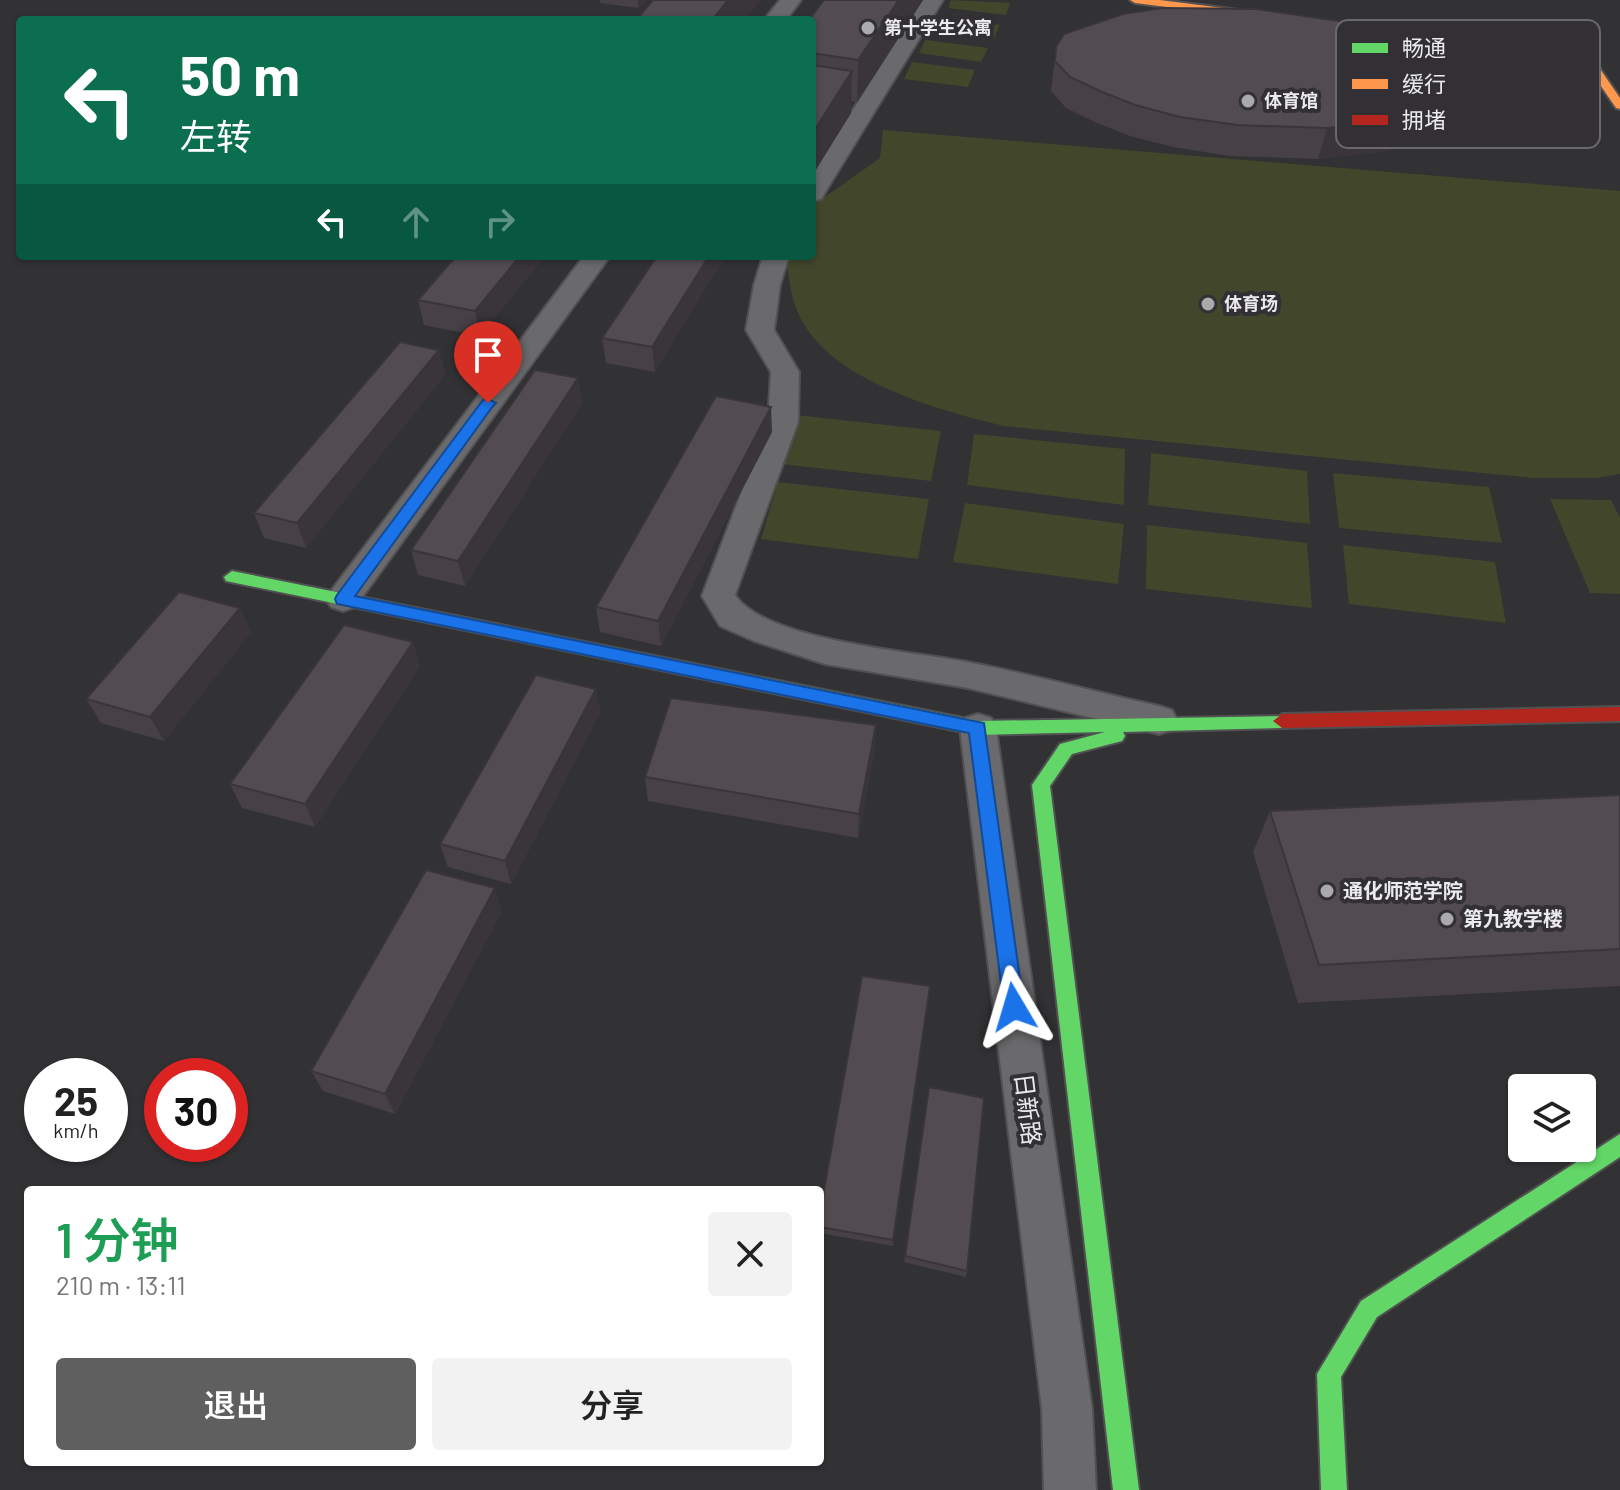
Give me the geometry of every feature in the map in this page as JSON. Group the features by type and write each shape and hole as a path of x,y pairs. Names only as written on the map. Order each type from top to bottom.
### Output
{"street":[{"path":"778,16 791,0"},
{"path":"816,188 933,0"},
{"path":"1135,0 1336,25"},
{"path":"1600,77 1620,106"},
{"path":"839,104 866,108"},
{"path":"343,599 594,260"},
{"path":"775,260 767,285 760,330 785,372 783,422 718,596 732,617 766,632 825,651 968,675 1168,723"},
{"path":"232,577 978,728 1620,714"},
{"path":"1126,1490 1041,785 1066,749 1168,723"},
{"name":"日新路","path":"978,728 1067,1409 1070,1490"},
{"path":"1334,1490 1329,1374 1369,1309 1620,1144"}],"green space":[{"path":"951,0 1010,3 1006,15 948,8"},
{"path":"938,17 1000,25 994,38 932,30"},
{"path":"925,40 988,48 981,62 919,53"},
{"path":"912,62 975,70 968,87 904,79"},
{"name":"体育场","path":"883,130 1620,191 1620,474 1597,478 1533,478 1004,426 950,412 891,390 863,377 816,341 795,305 787,260 816,260 816,203 880,158"},
{"path":"796,415 941,431 931,481 782,464"},
{"path":"974,434 1125,449 1124,505 967,485"},
{"path":"1151,453 1307,471 1310,524 1148,505"},
{"path":"1333,473 1489,487 1502,543 1339,528"},
{"path":"778,482 929,499 918,559 761,539"},
{"path":"1550,499 1611,500 1620,518 1620,594 1590,593"},
{"path":"965,503 1124,524 1118,584 953,562"},
{"path":"1147,525 1307,543 1312,608 1146,589"},
{"path":"1343,545 1495,562 1506,623 1349,604"}],"building":[{"path":"653,0 728,0 715,16 639,16"},
{"path":"824,0 899,0 858,60 816,54 816,16 812,16"},
{"path":"1162,8 1257,9 1336,21 1336,127 1237,125 1180,117 1102,92 1070,77 1055,61 1056,47 1064,34 1123,14"},
{"path":"816,66 852,71 816,128"},
{"path":"453,260 517,260 475,311 418,300"},
{"path":"654,260 706,260 652,347 602,338"},
{"path":"400,342 439,350 297,523 254,513"},
{"path":"535,370 578,378 458,561 411,550"},
{"path":"716,396 771,407 658,621 596,607"},
{"path":"179,592 240,608 150,717 86,699"},
{"path":"344,625 413,642 305,804 230,784"},
{"path":"536,675 596,689 505,861 440,844"},
{"path":"671,698 876,725 859,814 645,777"},
{"name":"第九教学楼","path":"1620,795 1620,949 1319,965 1270,811"},
{"path":"426,870 495,888 385,1094 311,1071"},
{"path":"862,976 930,986 893,1240 824,1228 824,1190"},
{"path":"929,1087 984,1098 967,1271 905,1256"}],"traffic: fast":[{"path":"232,577 978,728 1282,721"},
{"path":"1116,736 1066,749 1041,785 1126,1490"},
{"path":"1334,1490 1329,1374 1369,1309 1620,1144"}],"traffic: slow":[{"path":"1135,0 1336,25"},
{"path":"1600,77 1620,106"}],"traffic: jam":[{"path":"1282,721 1620,714"}],"place":[{"name":"第十学生公寓","path":"868,28"},
{"name":"体育馆","path":"1248,101"},
{"name":"体育场","path":"1208,304"},
{"name":"通化师范学院","path":"1327,891"},
{"name":"第九教学楼","path":"1447,919"}],"route":[{"path":"488,403 343,599 978,728 1014,1007"}]}
